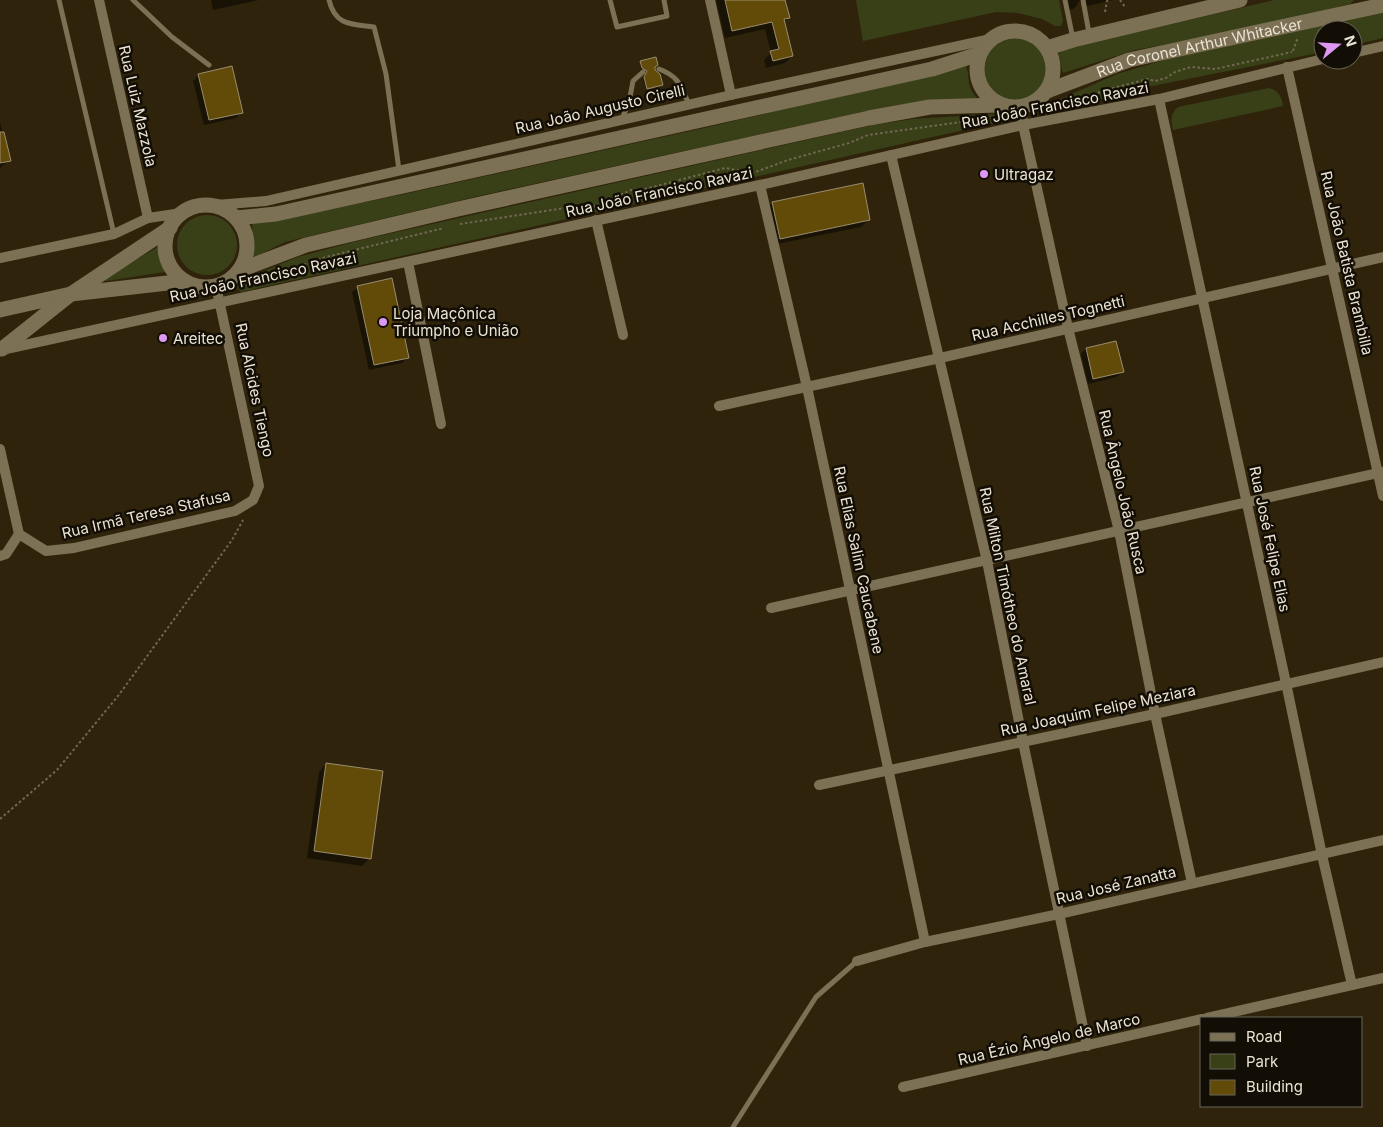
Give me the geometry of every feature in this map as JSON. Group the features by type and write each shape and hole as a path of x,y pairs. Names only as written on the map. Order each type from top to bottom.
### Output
{"main road":[{"path":"1047,48 1240,0"},
{"name":"Rua Coronel Arthur Whitacker","path":"1047,91 1129,60 1300,22 1363,5 1383,5"},
{"path":"240,270 306,245 458,209 870,118 930,107 999,105 1010,108 1022,108 1040,99 1047,91 1052,81 1053,70 1052,58 1047,48 1038,39 1027,33 1015,31 1002,32 991,38 980,54 976,65 977,78 981,89 999,105"},
{"path":"236,218 286,212 932,69 980,54"},
{"path":"0,310 71,294 185,281 204,287 216,286 233,278 240,270 246,257 247,243 244,229 236,218 216,205 194,207 182,213 170,228 71,294 1,350"},
{"path":"170,228 166,240 166,252 169,263 185,281"}],"street":[{"name":"Rua Luiz Mazzola","path":"99,0 148,218"},
{"path":"710,0 731,95"},
{"name":"Rua João Augusto Cirelli","path":"216,205 266,201 688,104 991,38"},
{"path":"1363,51 1383,46"},
{"name":"Rua João Francisco Ravazi","path":"1,350 760,185 1023,125 1159,99 1288,63 1313,60"},
{"name":"Rua João Batista Brambilla","path":"1288,63 1381,473 1383,496"},
{"name":"Rua José Felipe Elias","path":"1159,99 1322,855 1352,985"},
{"name":"Rua Ângelo João Rusca","path":"1022,108 1023,125 1068,328 1119,531 1155,714 1192,883"},
{"name":"Rua Milton Timótheo do Amaral","path":"891,155 986,561 1087,1046"},
{"name":"Rua Elias Salim Caucabene","path":"760,185 807,387 925,942"},
{"path":"0,258 114,234 148,218 182,213"},
{"path":"596,220 623,335"},
{"name":"Rua Acchilles Tognetti","path":"719,406 940,358 1383,257"},
{"path":"408,262 441,424"},
{"name":"Rua Alcides Tiengo","path":"216,286 221,301 259,486 254,500"},
{"path":"0,449 20,534 6,554 0,556"},
{"path":"772,608 1381,473"},
{"name":"Rua Irmã Teresa Stafusa","path":"20,534 46,551 74,548 235,511 254,500"},
{"name":"Rua Joaquim Felipe Meziara","path":"819,785 1155,714 1383,662"},
{"name":"Rua José Zanatta","path":"856,961 925,942 1059,914 1383,840"},
{"path":"1211,1017 1383,978"},
{"name":"Rua Ézio Ângelo de Marco","path":"903,1087 1200,1019"}],"lane":[{"path":"59,0 114,234"},
{"path":"133,0 172,37 209,65"},
{"path":"330,0 331,7 337,17 344,23 374,27 386,74 399,170"},
{"path":"610,0 617,27 668,16 664,0"},
{"path":"1065,0 1073,40"},
{"path":"1083,0 1090,36"},
{"path":"659,69 671,74 677,80 688,104"},
{"path":"622,119 629,102 633,81 643,72"},
{"path":"734,1127 816,997 856,961"}],"path":[{"path":"1104,12 1107,1 1110,0"},
{"path":"1120,0 1125,7"},
{"path":"1288,63 1300,30"},
{"path":"1050,108 1148,79 1156,81 1191,67 1215,69 1292,52"},
{"path":"457,224 565,208 589,209 631,190 645,189 725,168 753,173 788,160 849,143 868,135 983,119"},
{"path":"246,285 326,257 449,226"},
{"path":"0,819 57,770 118,696 232,540 254,500"}],"green space":[{"path":"856,0 1059,0 1063,21 1061,26 1055,26 1042,19 1018,13 996,12 863,41"},
{"path":"1274,0 1354,0 1350,4 1272,24 1135,50 1063,73 1058,51"},
{"path":"1383,11 1383,38 1363,43 1363,20 1343,20"},
{"path":"1313,27 1313,54 1142,88 1066,109 1051,110 1049,106 1056,101 1117,74 1164,60"},
{"path":"1014,37 1032,43 1040,51 1046,69 1040,87 1032,95 1014,101 996,95 988,87 982,69 988,51 996,43"},
{"path":"966,66 970,86 977,98 974,100 866,111 474,197 285,242 255,257 253,256 252,223 262,223 386,198 713,126"},
{"path":"1269,88 1279,94 1283,106 1173,130 1172,117 1178,107"},
{"path":"993,114 996,118 995,123 241,292 237,288 242,280 298,257 357,241 873,125 913,119"},
{"path":"201,215 213,215 229,223 235,233 237,245 235,257 229,267 213,275 201,275 185,267 177,251 177,239 185,223"},
{"path":"158,247 165,272 106,281 105,278"}],"building":[{"path":"725,0 785,0 790,18 784,19 793,56 773,61 770,51 779,49 772,22 732,31"},
{"path":"656,57 658,65 655,67 655,70 660,74 663,85 647,89 644,77 647,71 642,68 640,61"},
{"path":"232,66 243,113 209,120 198,74"},
{"path":"0,132 4,132 11,161 0,163"},
{"path":"863,183 870,220 780,239 772,202"},
{"name":"Loja Maçônica Triumpho e União","path":"392,278 409,358 374,365 357,286"},
{"path":"1116,341 1124,372 1093,379 1086,348"},
{"path":"326,763 383,771 371,859 314,851"}],"place":[{"name":"Ultragaz","path":"984,174"},
{"name":"Loja Maçônica Triumpho e União","path":"383,322"},
{"name":"Areitec","path":"163,338"}]}
